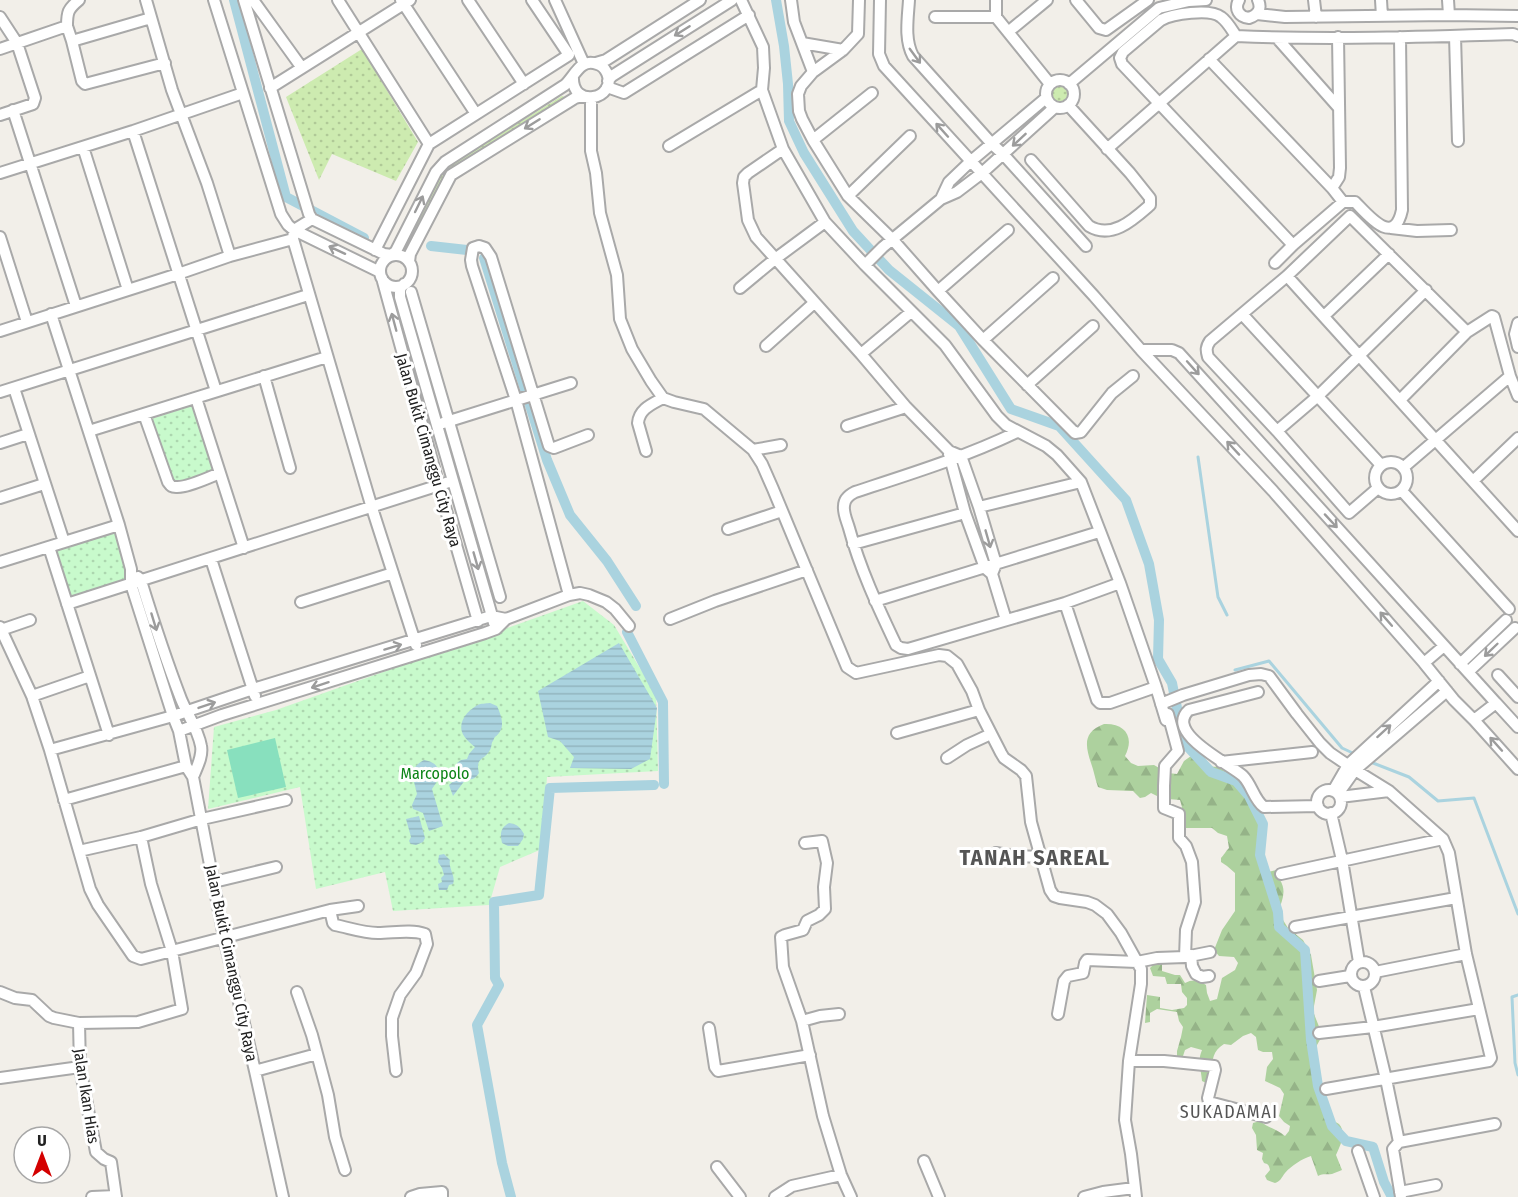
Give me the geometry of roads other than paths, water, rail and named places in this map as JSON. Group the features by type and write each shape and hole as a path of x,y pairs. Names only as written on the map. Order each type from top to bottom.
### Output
{"street":[{"path":"79,0 72,5 66,5 67,26 82,81 85,84 165,63"},
{"path":"214,0 281,214 293,234 308,295 419,654"},
{"path":"244,0 308,211 375,250 384,254 402,256 409,262"},
{"path":"253,0 302,68"},
{"path":"338,0 429,144"},
{"path":"468,0 524,84"},
{"path":"375,250 429,144 569,55 532,0"},
{"path":"555,0 590,63 605,70 608,84 624,93 749,15"},
{"path":"381,275 383,261 396,251 432,179 445,162 564,85 576,71 590,63 606,60 700,0"},
{"path":"500,597 450,421 408,288 411,273 410,254 451,175 578,97 599,96 612,76 732,0"},
{"path":"741,0 763,47 762,90 783,149 825,222 945,345 997,416 1017,432 1051,450 1069,466 1081,482 1163,702 1178,751 1166,766 1164,808 1179,814 1179,838 1186,846 1191,862 1195,902 1186,930 1188,956 1196,974 1202,977 1209,976"},
{"path":"791,0 794,22 813,72"},
{"path":"859,0 858,34 843,50 813,72 801,86 798,94 802,119 848,196 894,240 983,340 1075,433 1081,432 1112,393 1133,376"},
{"path":"880,0 879,54 884,66 1141,350 1273,491 1518,769"},
{"path":"909,0 908,38 909,48 914,56 1086,246"},
{"path":"996,0 996,17 1050,84"},
{"path":"1008,32 1047,0"},
{"path":"1076,0 1099,28 1106,30 1148,0"},
{"path":"1070,84 1159,8 1206,0"},
{"path":"1239,0 1237,7 1241,15 1249,18 1257,14 1285,17 1518,16"},
{"path":"1257,14 1260,6 1258,0"},
{"path":"1314,0 1316,17"},
{"path":"1381,0 1382,16"},
{"path":"1448,0 1449,15"},
{"path":"150,1 151,18 172,90 207,183 230,256"},
{"path":"270,88 405,1 476,114"},
{"path":"1236,36 1221,17 1214,14 1168,16 1123,51 1120,58 1122,64 1158,103 1293,245"},
{"path":"0,17 16,43 35,98 33,104 0,115"},
{"path":"935,17 996,17"},
{"path":"72,40 151,18"},
{"path":"0,49 67,26"},
{"path":"1107,149 1236,36 1277,38 1513,34 1518,36"},
{"path":"1455,36 1458,141"},
{"path":"1332,188 1339,177 1340,168 1338,37"},
{"path":"1391,228 1400,219 1402,210 1400,37"},
{"path":"1277,38 1339,108"},
{"path":"802,43 843,50"},
{"path":"1209,59 1343,202"},
{"path":"573,76 577,92 587,97"},
{"path":"1055,80 1070,84 1074,96 1068,105 1062,108 1049,103 1046,92 1050,84 1055,80"},
{"path":"669,146 762,90"},
{"path":"0,173 182,115 243,93"},
{"path":"813,140 872,93"},
{"path":"587,97 591,151 600,213 617,275 620,319 632,349 651,381 663,398 704,409 753,450 762,464 847,667 856,673 939,655 947,656 957,664 1004,758 1026,777 1031,822 1050,890 1054,896 1087,902 1107,914 1121,933 1141,969 1141,984 1129,1061 1125,1120 1135,1193 1103,1192 1084,1197"},
{"path":"941,200 949,182 1046,98"},
{"path":"1031,160 1094,229 1109,230 1125,225 1150,204 1151,200 1130,173 1068,105"},
{"path":"867,263 941,200 957,192 982,173 1055,107"},
{"path":"13,110 76,306"},
{"path":"133,131 216,392"},
{"path":"848,196 910,136"},
{"path":"83,147 128,290"},
{"path":"783,149 744,177 748,220 752,229 775,259 949,455 965,513 991,569"},
{"path":"1275,263 1343,202 1355,202 1382,227 1417,231 1450,230"},
{"path":"0,331 178,274 293,234 308,211"},
{"path":"1378,488 1349,513 1208,357 1207,346 1287,276 1350,216 1467,332"},
{"path":"740,288 825,222"},
{"path":"938,291 1008,230"},
{"path":"293,234 381,275 387,284 408,288"},
{"path":"0,237 27,322"},
{"path":"569,595 525,397 491,257 485,248 479,246 473,248 471,260 525,397 549,446 554,448 588,435"},
{"path":"1324,316 1389,254"},
{"name":"Jalan Bukit Cimanggu City Raya","path":"381,275 478,621"},
{"path":"1287,276 1518,531"},
{"path":"983,340 1053,278"},
{"name":"Jalan Bukit Cimanggu City Raya","path":"408,288 400,289 400,297 496,629"},
{"path":"1277,431 1318,396 1426,290"},
{"path":"0,392 308,295"},
{"path":"766,346 814,303"},
{"path":"861,354 911,312"},
{"path":"51,314 131,569 201,747 200,760 193,777"},
{"path":"1242,314 1381,465"},
{"path":"1400,400 1467,332 1489,317 1494,317 1510,376 1518,396"},
{"path":"1518,323 1515,334 1518,347"},
{"path":"1027,385 1094,326"},
{"path":"1141,350 1172,350 1179,353 1518,728"},
{"path":"89,431 327,357"},
{"path":"264,376 290,468"},
{"path":"1404,468 1510,376"},
{"path":"437,425 571,383"},
{"path":"14,388 63,542"},
{"path":"196,398 244,548"},
{"path":"646,451 638,419 645,408 663,398"},
{"path":"847,426 906,408"},
{"path":"144,414 168,482 172,486 184,486 220,473"},
{"path":"1017,432 961,456 949,455 855,492 845,500 844,506 853,544 875,601 896,645 908,649 1065,603 1120,583"},
{"path":"0,443 28,434"},
{"path":"1473,481 1518,438"},
{"path":"753,450 781,445"},
{"path":"961,456 979,507 991,569 1006,620"},
{"path":"1389,462 1397,463 1404,468 1408,475 1407,483 1402,491 1394,495 1385,494 1378,488 1375,480 1376,472 1381,465 1389,462"},
{"path":"67,604 453,481"},
{"path":"979,507 1081,482"},
{"path":"0,498 44,484"},
{"path":"1402,491 1513,618"},
{"path":"729,531 783,513"},
{"path":"853,544 965,513"},
{"path":"1509,522 1518,513"},
{"path":"0,562 119,525"},
{"path":"875,601 991,569 1100,532"},
{"path":"49,547 109,735"},
{"path":"211,559 258,704"},
{"path":"670,619 807,570"},
{"path":"301,602 393,573"},
{"name":"Jalan Bukit Cimanggu City Raya","path":"136,582 179,731 186,766 193,777 224,937 283,1197"},
{"path":"179,731 496,629 506,619 569,595 580,593 598,598 615,609 629,626"},
{"path":"1065,603 1100,703 1110,703 1156,687"},
{"path":"50,750 173,716 491,616 506,619"},
{"path":"1460,664 1513,618"},
{"path":"1468,672 1513,618"},
{"path":"30,620 1,628 32,696 90,889 98,905 133,956 141,959 330,910 358,906"},
{"path":"1424,663 1443,646"},
{"path":"1163,702 1249,675 1269,676 1330,753 1389,791 1443,839 1449,853 1466,954 1491,1058 1487,1063 1326,1089"},
{"path":"1498,675 1518,697"},
{"path":"32,696 90,676"},
{"path":"1337,794 1351,768 1439,681"},
{"path":"1351,768 1447,691"},
{"path":"1258,692 1189,710 1185,713 1183,723 1185,728 1196,743 1242,775 1259,804 1264,807 1318,806"},
{"path":"1163,702 1166,720"},
{"path":"1474,720 1496,704"},
{"path":"897,733 979,710"},
{"path":"947,758 967,745 991,734"},
{"path":"1221,762 1312,752"},
{"path":"64,800 186,766"},
{"path":"1337,794 1341,802 1340,807 1331,813 1323,812 1317,802 1319,795 1326,790 1337,794 1389,791"},
{"path":"79,851 286,800"},
{"path":"1331,813 1353,917 1359,962"},
{"path":"0,992 15,998 32,1000 49,1016 79,1023 138,1022 181,1011 182,1004 172,951 141,837"},
{"path":"1281,874 1443,839"},
{"path":"805,843 822,841 827,869 824,887 825,909 807,921 801,931 781,937 783,967 802,1021 823,1116 841,1175 851,1197"},
{"path":"996,853 1041,857"},
{"path":"214,882 276,867"},
{"path":"1295,927 1456,898"},
{"path":"330,910 335,925 365,932 426,934 427,944 416,974 400,995 392,1018 396,1071"},
{"path":"1058,1014 1064,981 1068,976 1083,973 1086,961 1137,962 1210,952"},
{"path":"1375,972 1466,954"},
{"path":"1359,962 1371,965 1375,972 1371,983 1364,987 1356,985 1350,976 1354,965 1359,962"},
{"path":"1319,981 1350,976"},
{"path":"1364,987 1399,1142"},
{"path":"297,992 317,1054 328,1095 335,1137 345,1170"},
{"path":"1319,1034 1479,1009"},
{"path":"802,1021 839,1014"},
{"name":"Jalan Ikan Hias","path":"79,1023 80,1067 96,1152 104,1160 111,1162 116,1197"},
{"path":"709,1028 715,1067 718,1071 810,1055"},
{"path":"255,1071 317,1054"},
{"path":"1129,1061 1164,1061 1214,1066 1209,1102 1266,1117"},
{"path":"0,1078 80,1067"},
{"path":"1436,1185 1400,1194 1393,1149 1399,1142 1495,1124"},
{"path":"1358,1151 1374,1197"},
{"path":"924,1161 939,1197"},
{"path":"717,1167 740,1197"},
{"path":"775,1197 792,1186 841,1175"},
{"path":"411,1197 442,1192 442,1197"},
{"path":"92,1197 116,1197"}],"water":[{"path":"619,643 657,708 650,759 631,769 570,768 574,757 560,741 548,737 538,691"},
{"path":"490,703 497,706 502,720 501,730 492,743 491,749 479,762 478,775 473,779 466,779 453,796 449,785 459,776 457,763 467,759 475,747 462,732 463,719 476,706"},
{"path":"424,760 434,764 439,771 438,779 432,789 443,826 429,831 423,813 413,809 412,805 417,794 413,779 415,767"},
{"path":"419,816 425,838 423,842 416,845 409,841 411,837 406,819"},
{"path":"509,823 518,826 524,834 518,846 508,846 502,843 501,832"},
{"path":"444,854 450,860 454,881 447,890 439,890 438,884 442,882 441,878 444,875 438,862 439,855"}],"waterway":[{"path":"234,0 286,197 364,238"},
{"path":"776,0 784,46 789,121 804,153 853,231 889,270 959,326 1011,409 1059,426 1126,500 1149,564 1159,620 1158,659 1172,683 1179,718 1189,748 1211,772 1236,781 1249,796 1263,824 1260,855 1278,912 1279,927 1305,950 1311,1040 1318,1086 1332,1126 1346,1141 1373,1147 1384,1182 1392,1197"},
{"path":"431,246 467,250"},
{"path":"484,258 547,460 570,515 607,561 636,606"},
{"path":"1198,457 1218,597 1227,615"},
{"path":"627,632 663,702 664,784"},
{"path":"1235,670 1269,661 1342,748 1357,755"},
{"path":"1368,761 1409,777 1438,801 1474,798 1518,914"},
{"path":"511,1197 502,1163 477,1025 499,985 495,978 494,902 539,895 550,788 654,785"},
{"path":"1518,995 1512,997 1515,1063 1518,1075"}],"district":[{"name":"TANAH SAREAL","path":"1035,857"},
{"name":"SUKADAMAI","path":"1229,1112"}],"park label":[{"name":"Marcopolo","path":"435,773"}]}
